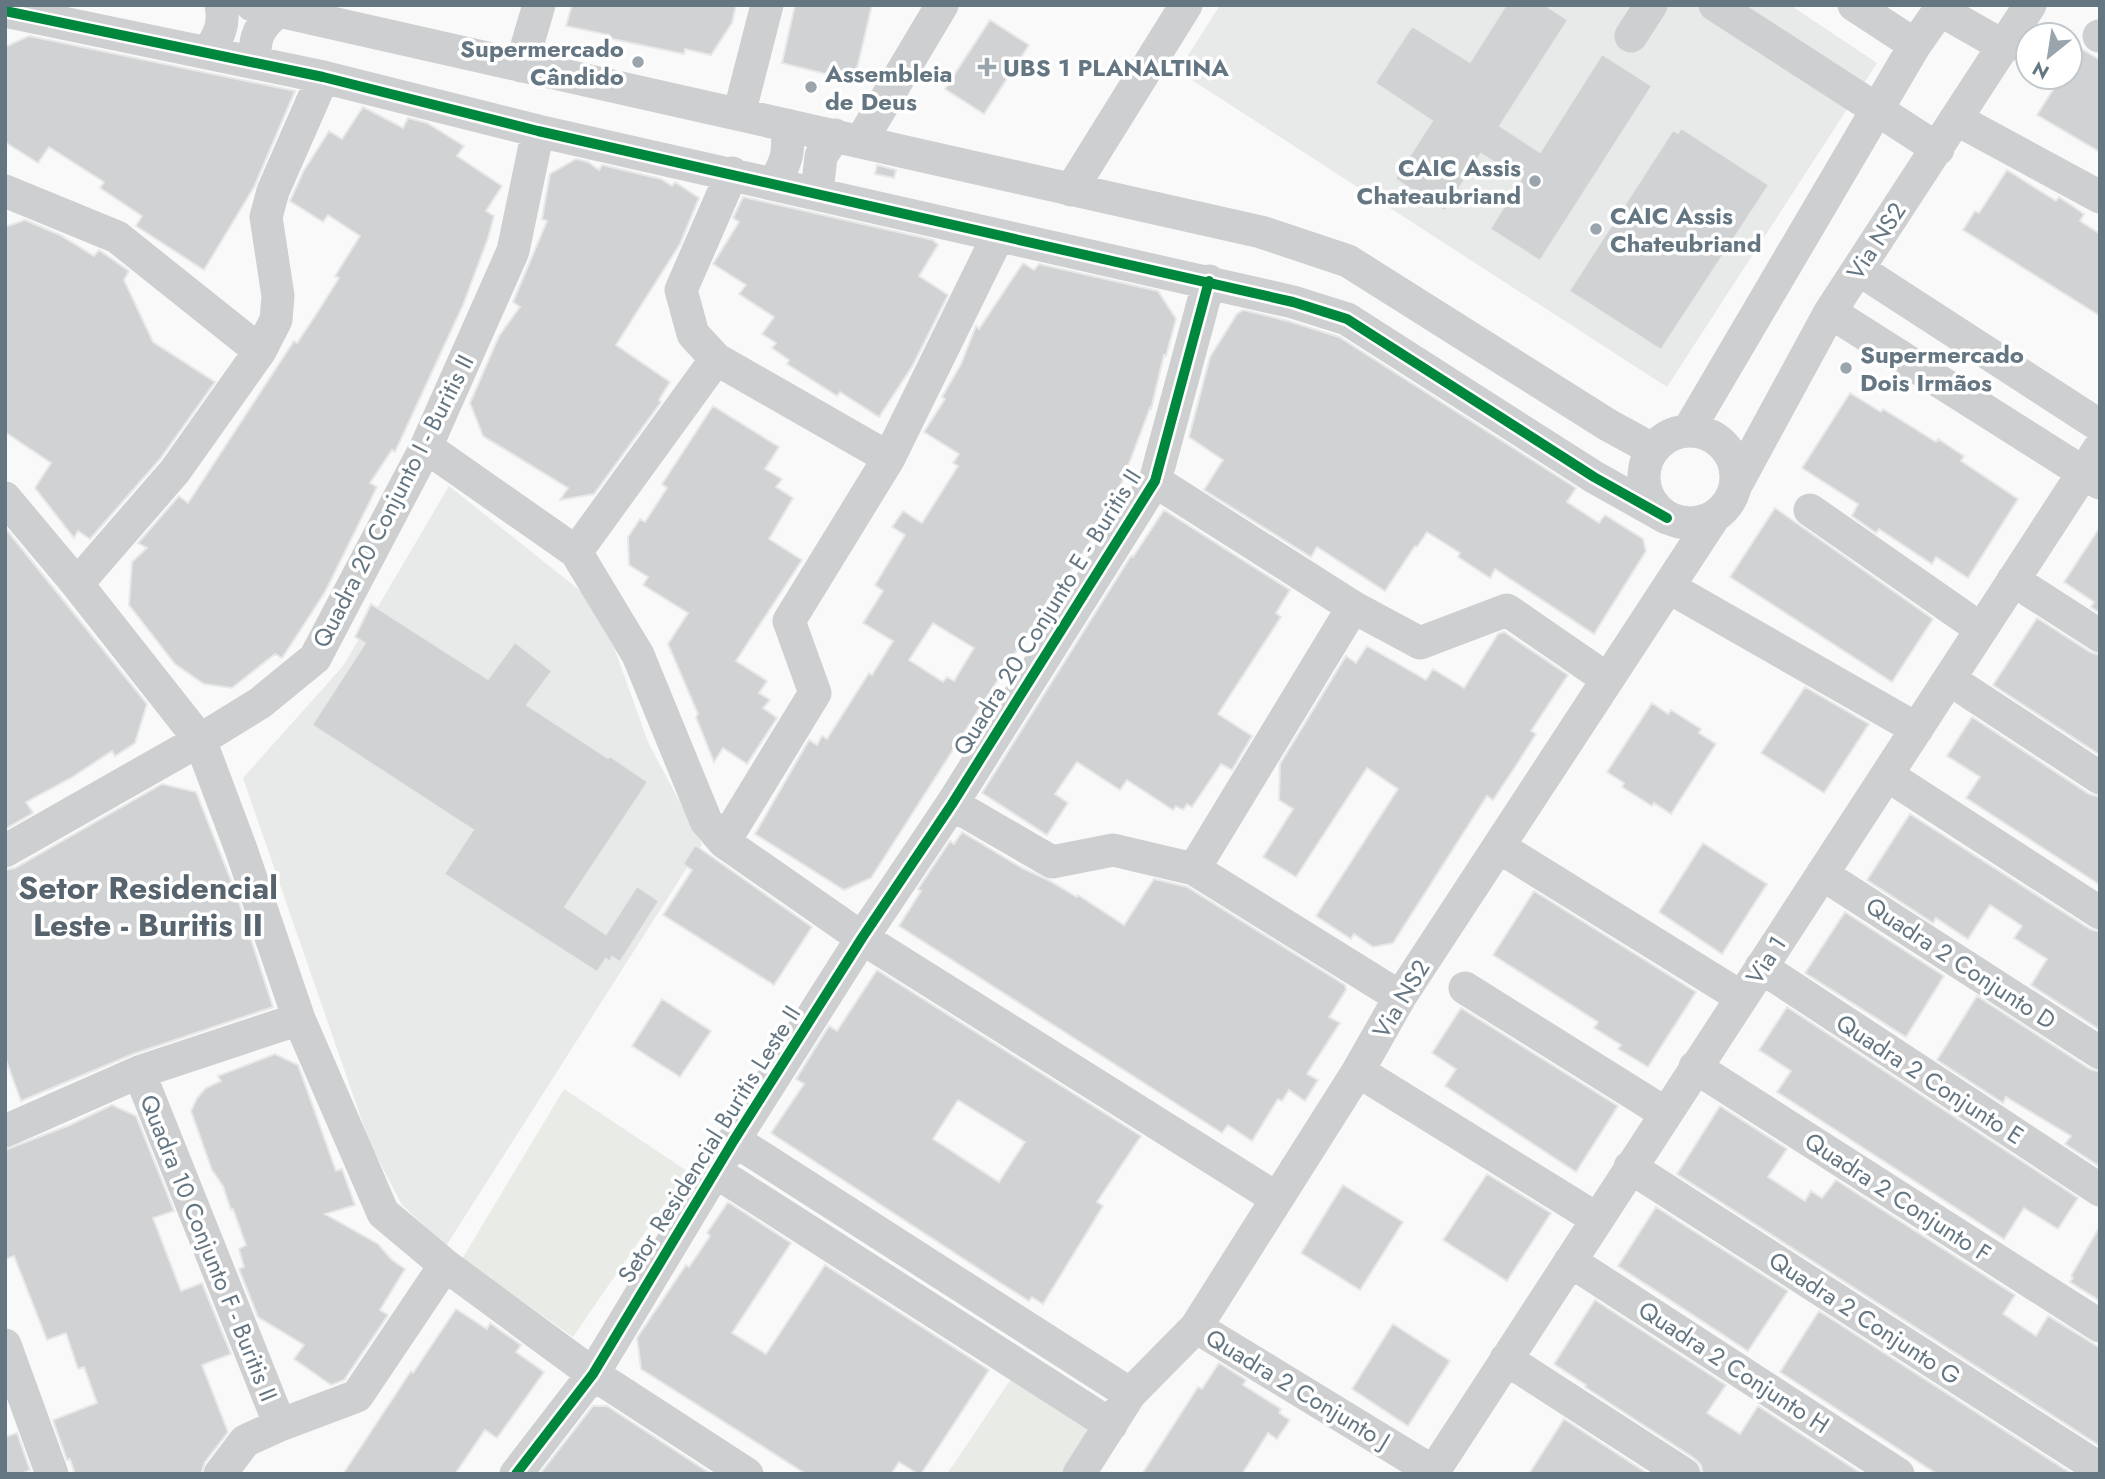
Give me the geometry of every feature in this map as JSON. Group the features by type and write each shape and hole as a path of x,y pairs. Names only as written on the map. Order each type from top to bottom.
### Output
{"street":[{"path":"207,52 218,38 223,17 221,5"},
{"path":"521,66 538,5"},
{"path":"739,114 767,5"},
{"path":"817,193 821,156 848,138 942,5"},
{"path":"1071,190 1186,5"},
{"path":"1631,36 1651,5"},
{"path":"1715,5 1938,149"},
{"path":"1854,5 1915,45"},
{"name":"Via NS2","path":"1736,485 1830,312 2005,47 2027,6"},
{"path":"1688,431 1915,45 1941,7 2005,47"},
{"path":"255,63 254,43 265,8 1261,232 1348,261 1608,425 1652,449"},
{"path":"6,13 323,77 538,131 1293,302 1347,319 1594,477 1667,518 1682,523 1699,523 1714,517 1724,508 1736,485 1736,469 1730,453 1704,433 1688,431 1668,436 1652,449 1644,467 1644,487 1652,505 1667,518"},
{"path":"77,584 175,471 260,351 276,320 278,296 266,217 272,191 323,77"},
{"path":"1956,118 2100,197"},
{"path":"774,183 785,165 789,150 787,125"},
{"name":"Quadra 20 Conjunto I - Buritis II","path":"5,851 260,703 315,658 426,447 513,251 538,131"},
{"path":"732,173 681,290 692,334 716,359 889,458"},
{"path":"5,191 117,237 260,351"},
{"path":"724,842 815,692 789,621 889,458 998,236"},
{"path":"1858,269 2100,426"},
{"name":"Quadra 20 Conjunto E - Buritis II","path":"862,938 952,804 1155,481 1209,281"},
{"path":"1890,350 1915,306"},
{"path":"1830,312 1890,350 2094,467"},
{"path":"576,552 716,359"},
{"path":"426,447 576,552 638,655 706,821 724,842 862,938 1276,1198"},
{"name":"Via 1","path":"1434,1473 2013,580 2094,467"},
{"path":"1155,481 1353,607 1420,643 1507,610 1607,679"},
{"path":"6,502 77,584 200,740 242,852 299,1019 383,1213 445,1265 593,1374 747,1474"},
{"path":"1810,510 1982,629"},
{"name":"Via NS2","path":"1079,1474 1130,1394 1196,1327 1358,1072 1400,998 1714,517"},
{"path":"2013,580 2100,636"},
{"path":"1670,588 1917,729"},
{"path":"1194,869 1353,607"},
{"path":"1949,679 2100,778"},
{"path":"1886,775 2100,912"},
{"path":"952,804 1052,862 1112,850 1194,869 1400,998"},
{"path":"1499,847 1741,997"},
{"name":"Quadra 2 Conjunto D","path":"1822,874 2100,1053"},
{"name":"Setor Residencial Buritis Leste II","path":"516,1474 593,1374 734,1140 862,938"},
{"name":"Quadra 2 Conjunto E","path":"1761,967 2100,1190"},
{"path":"1465,988 1665,1113"},
{"path":"5,1131 139,1072 299,1019"},
{"name":"Quadra 2 Conjunto F","path":"1695,1067 2100,1326"},
{"name":"Quadra 10 Conjunto F - Buritis II","path":"139,1072 280,1425"},
{"path":"1358,1072 1597,1219"},
{"path":"734,1140 1130,1394"},
{"name":"Quadra 2 Conjunto G","path":"1630,1167 2100,1469"},
{"name":"Setor Residencial Buritis Leste II","path":"716,1172 1111,1425"},
{"name":"Quadra 2 Conjunto H","path":"1570,1261 1898,1474"},
{"path":"220,1474 245,1441 357,1396 445,1265"},
{"name":"Quadra 2 Conjunto J","path":"1196,1327 1434,1473"},
{"path":"5,1345 52,1474"},
{"path":"1506,1359 1684,1474"}],"shaded area":[{"name":"CAIC Assis Chateubriand","path":"1220,5 1790,5 1877,63 1667,387 1178,71"},
{"path":"449,486 583,593 615,650 648,742 702,844 446,1246 402,1205 370,1144 243,778 343,666"},
{"path":"564,1089 687,1171 573,1337 462,1259"},
{"path":"1011,1379 1091,1429 1063,1474 947,1474"}],"building":[{"path":"572,5 736,5 732,23 711,55 685,49 684,54 566,26"},
{"path":"795,5 872,5 854,81 782,63"},
{"path":"1506,5 1545,5 1568,20 1500,126 1540,152 1602,54 1652,86 1540,261 1490,229 1521,179 1481,154 1445,211 1395,179 1432,121 1375,83 1412,26 1470,62"},
{"name":"UBS 1 PLANALTINA","path":"990,20 1029,45 984,114 945,89"},
{"path":"29,36 295,91 254,187 204,270 136,226 142,216 100,188 104,182 49,147 38,163 5,142 5,47"},
{"path":"2084,50 2100,60 2100,152 2037,115 2052,91 2084,91"},
{"path":"363,107 403,128 408,118 427,123 464,146 457,156 502,186 486,211 494,216 488,238 463,305 395,452 392,450 370,483 377,487 325,592 282,658 275,654 232,688 204,684 175,664 129,605 132,562 147,548 138,543 179,496 188,503 294,341 297,343 339,278 335,276 360,236 328,215 323,222 290,201 303,172 329,131 342,139"},
{"path":"1681,128 1769,185 1661,350 1569,291 1673,130 1678,133"},
{"path":"576,159 588,162 599,170 602,165 661,179 672,186 675,182 699,198 680,244 616,345 670,382 659,400 661,402 594,494 560,500 568,488 483,436 470,403 499,336 520,307 513,302 547,221 542,219 550,174"},
{"path":"877,165 896,170 894,178 875,174"},
{"path":"2007,170 2056,201 2059,197 2084,214 2080,221 2100,234 2100,316 1963,230 1975,211 1979,213"},
{"path":"743,197 933,240 938,245 919,276 948,295 913,365 879,417 840,392 837,396 787,364 789,360 772,348 776,343 762,334 774,317 739,294 746,285 713,264 739,222 733,218"},
{"path":"25,220 60,235 94,256 99,250 129,271 124,280 153,342 215,382 160,459 90,539 78,531 74,538 35,488 51,463 5,432 5,227"},
{"path":"1023,263 1034,270 1039,264 1158,291 1176,319 1151,409 1122,482 1089,544 1026,636 871,878 844,890 755,834 809,740 817,745 822,736 827,739 893,641 863,623 883,591 875,585 905,535 892,527 903,511 922,523 958,466 953,463 959,454 924,432 945,399 942,397 961,364 976,326 979,329","holes":["933,623 974,648 954,681 947,677 943,682 909,660"]},
{"path":"1243,310 1339,337 1576,488 1567,502 1599,523 1605,515 1643,539 1646,551 1594,634 1495,569 1490,578 1458,557 1460,553 1427,532 1385,591 1317,547 1311,557 1204,490 1223,460 1189,437 1210,357 1237,314"},
{"path":"1850,393 1881,412 1883,409 1936,442 1938,439 1964,456 1961,461 2018,499 1968,578 1936,557 1932,564 1879,529 1876,533 1852,516 1858,504 1802,468"},
{"path":"713,406 779,447 765,469 782,479 776,487 793,498 769,539 802,560 736,661 767,681 759,693 770,700 763,708 777,718 747,764 723,748 714,762 696,717 698,714 668,644 688,613 643,585 648,577 629,565 628,537 640,519 645,522 667,488 662,484"},
{"path":"1775,508 1933,619 1892,682 1730,577"},
{"path":"1164,510 1290,590 1276,613 1281,617 1218,714 1252,736 1232,770 1221,764 1192,807 1187,804 1183,810 1176,806 1173,810 1127,780 1120,790 1077,762 1055,794 1068,803 1047,835 982,793 1131,556 1133,557"},
{"path":"2100,527 2100,613 2091,607 2094,602 2064,582"},
{"path":"5,528 147,704 135,743 115,756 112,751 71,778 26,802 33,813 5,829"},
{"path":"371,604 488,679 515,642 552,671 527,705 648,782 565,907 606,934 637,886 659,901 620,962 612,957 610,962 606,959 597,972 444,874 473,830 312,725 365,643 355,637"},
{"path":"2037,618 2090,652 2100,655 2100,755 1993,685"},
{"path":"1504,632 1568,675 1531,731 1536,734 1517,764 1493,800 1487,796 1393,943 1373,947 1354,934 1351,939 1316,916 1398,789 1367,768 1296,877 1263,857 1293,809 1279,800 1280,764 1346,656 1356,663 1367,646 1426,680 1433,669 1464,688 1498,634"},
{"path":"1805,687 1869,724 1824,793 1761,753"},
{"path":"1652,703 1668,714 1671,710 1701,729 1699,733 1716,744 1671,814 1654,803 1652,806 1622,787 1624,783 1607,772"},
{"path":"1972,717 2089,794 2100,797 2100,885 1966,798 1980,777 1947,756"},
{"path":"162,784 196,792 236,893 273,1007 133,1054 21,1101 5,1057 5,870 15,868"},
{"path":"1910,814 2090,929 2100,932 2100,1030 2031,985 2047,959 2014,938 2022,926 1990,905 1968,939 1936,918 1933,923 1867,880"},
{"path":"962,832 1022,868 1077,897 1078,895 1124,925 1154,879 1187,887 1345,985 1346,990 1329,1017 1340,1023 1307,1074 1318,1080 1305,1101 1289,1090 1282,1101 1278,1099 1252,1141 1228,1125 1222,1133 899,926 921,891 918,889 950,841 954,844"},
{"path":"1703,843 1767,884 1722,954 1659,912"},
{"path":"695,845 812,927 774,985 663,915 692,870 683,864"},
{"path":"1534,891 1696,992 1648,1067 1618,1049 1621,1045 1594,1028 1598,1022 1493,955"},
{"path":"1845,912 1944,976 1906,1037 1805,973"},
{"path":"877,970 1141,1136 1097,1202 1103,1206 1043,1304 1032,1297 1029,1301 771,1133 804,1084 796,1079 829,1026 837,1031","holes":["958,1100 1025,1142 999,1182 933,1139"]},
{"path":"1977,996 2090,1069 2100,1072 2099,1166 2065,1144 2071,1136 2006,1097 2003,1103 1937,1060"},
{"path":"662,999 711,1031 680,1077 632,1046"},
{"path":"1787,1007 2078,1198 2058,1229 2024,1208 2004,1239 1777,1092 1791,1071 1759,1050"},
{"path":"1461,1008 1618,1106 1576,1172 1445,1086 1456,1069 1432,1053"},
{"path":"275,1054 298,1065 336,1171 342,1169 355,1205 325,1214 378,1244 392,1260 405,1269 380,1310 388,1315 344,1380 331,1385 294,1359 304,1345 258,1317 239,1269 244,1267 239,1249 246,1245 223,1186 212,1170 191,1111 206,1088 221,1081 218,1076"},
{"path":"112,1105 136,1116 174,1211 153,1218 181,1291 202,1283 231,1354 202,1365 228,1432 205,1462 201,1474 75,1474 70,1459 67,1460 53,1420 97,1403 84,1367 78,1369 66,1333 47,1340 14,1256 5,1259 5,1150 70,1125"},
{"path":"1720,1106 1787,1149 1768,1177 1805,1201 1811,1191 1822,1198 1836,1180 2015,1295 2003,1314 2036,1336 2048,1316 2100,1348 2100,1446 1677,1174"},
{"path":"1487,1174 1551,1213 1507,1281 1443,1240"},
{"path":"1343,1185 1403,1222 1360,1290 1301,1253"},
{"path":"728,1202 791,1243 732,1333 766,1354 825,1265 989,1370 921,1474 899,1462 891,1474 806,1474 641,1369 637,1338 686,1265 689,1267 710,1236 707,1233"},
{"path":"1656,1207 1788,1291 1748,1351 1618,1266"},
{"path":"2100,1226 2100,1301 2070,1282"},
{"path":"1595,1300 1726,1385 1707,1413 1740,1434 1758,1406 1862,1474 1703,1474 1701,1465 1694,1458 1554,1364"},
{"path":"456,1309 487,1329 490,1323 521,1345 516,1352 544,1372 497,1438 485,1430 455,1474 343,1474 411,1371 413,1373"},
{"path":"1819,1311 2072,1474 1937,1474 1780,1372"},
{"path":"1393,1324 1450,1361 1408,1426 1352,1389"},
{"path":"1219,1363 1246,1380 1243,1385 1281,1409 1279,1413 1290,1420 1277,1439 1268,1433 1242,1474 1142,1474 1198,1387 1202,1389"},
{"path":"593,1406 607,1406 711,1474 540,1474"},
{"path":"1564,1419 1648,1474 1529,1474"},
{"path":"17,1433 30,1470 21,1474 5,1474 5,1437"}],"cycle path":[{"path":"5,11 323,77 538,131 1293,302 1347,319 1594,477 1667,518"},
{"path":"516,1474 593,1374 734,1140 862,938 952,804 1155,481 1209,281"}],"place":[{"name":"Supermercado Cândido","path":"638,62"},
{"name":"UBS 1 PLANALTINA","path":"987,67"},
{"name":"Assembleia de Deus","path":"811,87"},
{"name":"CAIC Assis Chateaubriand","path":"1535,181"},
{"name":"CAIC Assis Chateubriand","path":"1596,229"},
{"name":"Supermercado Dois Irmãos","path":"1846,368"}],"district":[{"name":"Setor Residencial Leste - Buritis II","path":"148,906"}]}
